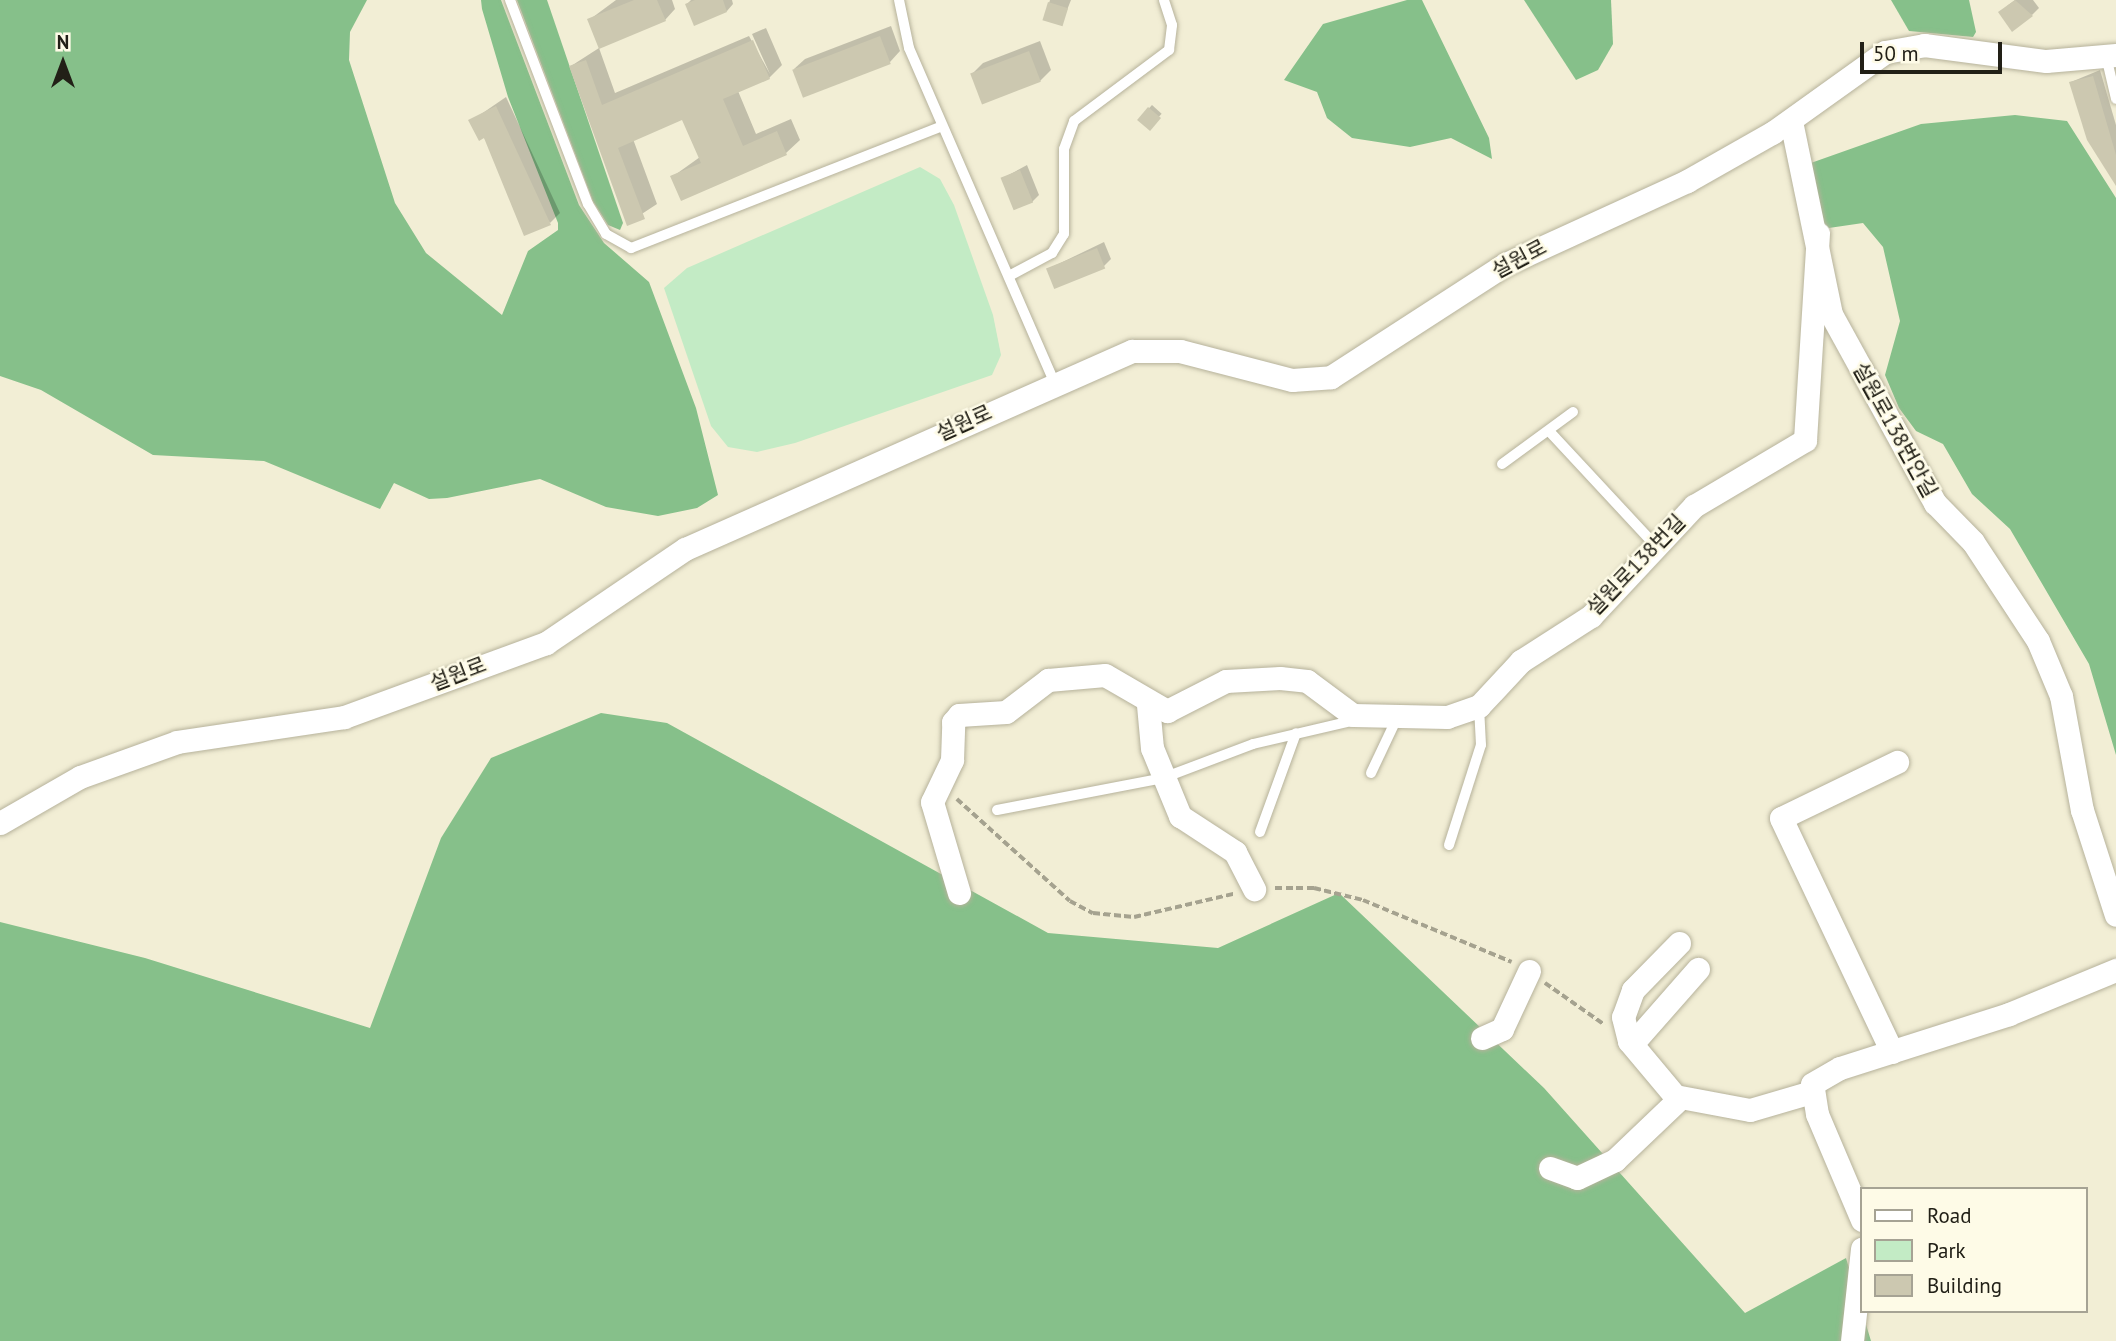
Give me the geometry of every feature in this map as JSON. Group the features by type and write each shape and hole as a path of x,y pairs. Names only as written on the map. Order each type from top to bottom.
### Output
{"street":[{"name":"설원로","path":"0,823 80,777 177,742 344,718 545,643 685,549 1132,351 1158,349 1292,380 1331,377 1506,264 1686,181 1790,121 1868,61 1906,46 2046,61 2111,56"},
{"name":"설원로138번안길","path":"1790,121 1818,233 1831,314 1935,503 1973,542 2038,640 2061,696 2082,810 2116,915"},
{"name":"설원로138번길","path":"1148,705 1167,711 1226,681 1295,678 1340,709 1372,717 1447,717 1479,706 1521,661 1591,616 1694,506 1805,440 1818,233"},
{"path":"958,893 932,803 951,760 956,718 1006,712 1048,680 1105,675 1132,686 1148,705 1163,778 1180,816 1235,852 1254,889"},
{"path":"1892,1052 1781,818 1896,762"},
{"path":"1679,943 1627,1001 1624,1027 1632,1044 1680,1098 1750,1110 1811,1092 1818,1079 1840,1068 1892,1052 2116,970"},
{"path":"1632,1044 1698,970"},
{"path":"1482,1038 1502,1029 1529,971"},
{"path":"1811,1092 1860,1215"},
{"path":"1550,1168 1577,1178 1615,1160 1680,1098"},
{"path":"1852,1341 1860,1267"}],"lane":[{"path":"510,0 588,204 606,234 631,248 942,126"},
{"path":"899,0 909,48 1055,383"},
{"path":"1009,276 1059,245 1067,134 1081,111 1169,50 1172,25 1164,0"},
{"path":"2111,56 2116,99"},
{"path":"1502,464 1573,412"},
{"path":"1549,431 1656,546"},
{"path":"1449,845 1480,745 1479,706"},
{"path":"997,810 1163,778 1296,733 1372,717"},
{"path":"1371,773 1397,718"},
{"path":"1260,832 1296,733"}],"path":[{"path":"939,783 1070,901 1093,913 1135,917 1254,889 1314,888 1363,900 1529,971 1632,1044"}],"green space":[{"path":"0,0 367,0 350,32 349,60 395,203 426,253 502,315 528,251 558,230 558,223 508,97 482,9 481,0 501,0 579,205 604,243 649,282 696,408 718,495 697,508 658,516 606,507 540,479 447,498 429,499 394,483 380,509 264,461 153,455 41,390 0,376"},
{"path":"517,0 547,0 623,223 620,230 608,225 593,201"},
{"path":"1407,0 1422,0 1489,138 1492,159 1451,138 1410,147 1352,138 1327,118 1317,92 1284,80 1323,24"},
{"path":"1524,0 1611,0 1613,44 1598,70 1576,80"},
{"path":"1891,0 1969,0 1976,32 1973,37 1909,31"},
{"path":"2015,115 2067,121 2116,198 2116,755 2089,664 2010,529 1972,494 1943,444 1916,431 1899,408 1885,375 1900,321 1883,247 1863,223 1822,229 1808,164 1921,124"},
{"path":"920,167 940,179 954,205 993,315 1001,355 992,375 795,443 757,452 728,447 711,426 664,288 687,268"},
{"path":"601,713 667,723 1048,933 1218,948 1339,893 1544,1088 1745,1313 1846,1258 1860,1304 1860,1313 1863,1313 1871,1341 0,1341 0,922 145,958 370,1028 441,838 491,758"}],"building":[{"path":"634,0 657,0 666,21 599,49 587,19"},
{"path":"695,0 723,0 727,12 694,26 685,4"},
{"path":"2015,0 2033,16 2012,32 1998,12"},
{"path":"1048,2 1068,8 1063,26 1042,20"},
{"path":"880,36 891,64 803,98 792,70"},
{"path":"753,40 770,79 723,99 743,146 777,131 787,155 681,201 670,176 701,163 682,120 618,148 645,219 627,226 569,66 586,60 602,105"},
{"path":"1029,51 1041,82 982,104 970,74"},
{"path":"2093,76 2116,155 2116,186 2087,140 2069,82"},
{"path":"496,106 551,225 524,236 484,138 479,141 468,120"},
{"path":"1148,107 1161,118 1150,131 1137,120"},
{"path":"1020,170 1033,202 1014,210 1001,178"},
{"path":"1097,248 1105,268 1054,289 1046,269"}]}
